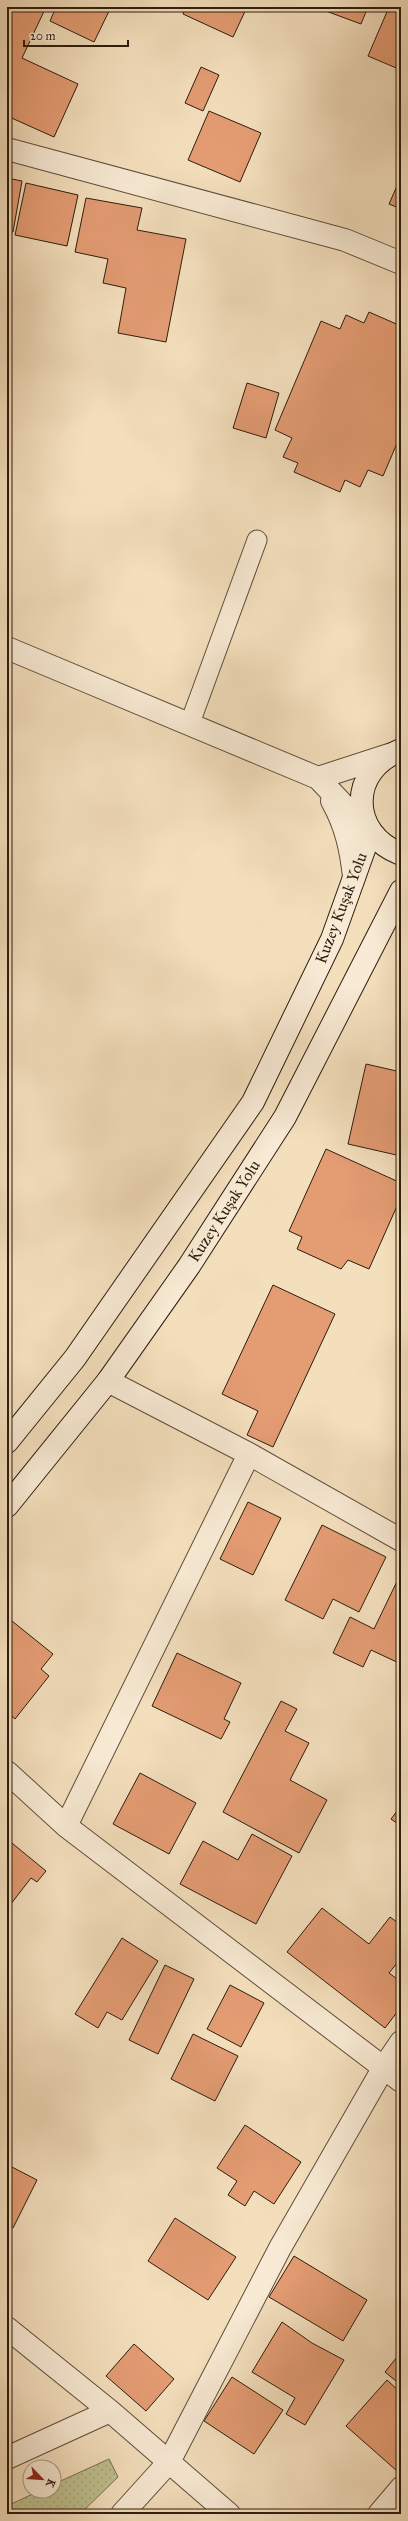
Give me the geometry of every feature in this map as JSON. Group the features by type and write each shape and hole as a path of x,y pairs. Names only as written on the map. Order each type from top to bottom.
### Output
{"street":[{"path":"7,149 345,240 401,263"},
{"path":"7,648 318,778 383,846 401,854"},
{"path":"318,778 395,752"},
{"path":"370,833 363,816 362,797 366,779 376,765 395,752"},
{"path":"318,778 343,821 350,842 354,878"},
{"name":"Kuzey Kuşak Yolu","path":"7,1442 75,1358 253,1102 332,939 370,833"},
{"name":"Kuzey Kuşak Yolu","path":"7,1506 108,1381 189,1266 285,1116 401,891"},
{"path":"108,1381 249,1454 401,1540"},
{"path":"66,1826 249,1454"},
{"path":"7,1772 66,1826 401,2081"},
{"path":"122,2514 168,2462 280,2248 384,2067 401,2042"},
{"path":"7,2328 110,2412 228,2514"},
{"path":"7,2458 110,2412"},
{"path":"379,2514 401,2488"}],"lane":[{"path":"190,724 257,540"}],"green space":[{"path":"109,2459 118,2477 80,2514 7,2514 7,2506 22,2499 62,2499 62,2480"}],"building":[{"path":"7,7 46,7 22,58 78,84 54,137 7,116"},
{"path":"56,7 111,7 94,42 50,21"},
{"path":"186,7 247,7 233,37 183,14"},
{"path":"315,7 368,7 361,24"},
{"path":"389,7 401,7 401,70 368,56"},
{"path":"201,67 219,75 203,111 185,103"},
{"path":"209,111 261,133 240,182 188,160"},
{"path":"401,177 401,209 389,204"},
{"path":"7,178 22,181 13,232 7,231"},
{"path":"26,183 78,195 67,246 15,235"},
{"path":"86,198 142,208 137,230 186,239 166,342 118,333 126,288 103,283 108,259 75,252"},
{"path":"369,312 401,326 401,434 383,476 368,470 360,487 345,480 340,492 294,472 298,463 283,457 292,438 275,430 321,321 340,329 346,315 364,323"},
{"path":"247,383 279,393 266,438 233,428"},
{"path":"366,1064 401,1072 401,1156 348,1144"},
{"path":"326,1149 401,1183 401,1197 369,1269 348,1260 341,1269 297,1249 302,1237 289,1231"},
{"path":"273,1285 335,1314 273,1447 247,1435 258,1411 222,1394"},
{"path":"248,1502 281,1518 253,1575 220,1559"},
{"path":"322,1525 386,1557 359,1612 333,1599 323,1619 285,1600"},
{"path":"401,1573 401,1664 371,1650 363,1667 333,1653 350,1617 374,1629"},
{"path":"7,1617 53,1654 41,1669 49,1676 15,1719 7,1712"},
{"path":"177,1653 241,1683 224,1719 230,1722 221,1739 152,1706"},
{"path":"281,1701 297,1709 285,1731 309,1743 290,1780 327,1800 299,1853 223,1812"},
{"path":"140,1773 196,1803 169,1854 113,1824"},
{"path":"401,1806 401,1826 391,1819"},
{"path":"252,1834 292,1856 256,1924 180,1884 203,1841 238,1860"},
{"path":"7,1839 46,1871 37,1882 31,1878 7,1909"},
{"path":"322,1908 369,1944 390,1917 401,1925 401,1958 389,1973 401,1982 401,2007 385,2028 287,1952"},
{"path":"122,1938 158,1961 122,2020 107,2012 98,2028 75,2014"},
{"path":"165,1965 194,1979 158,2054 129,2040"},
{"path":"230,1985 264,2003 241,2047 207,2029"},
{"path":"193,2034 238,2056 215,2101 171,2079"},
{"path":"245,2125 301,2162 274,2204 254,2191 245,2206 228,2195 237,2181 217,2168"},
{"path":"10,2166 37,2180 13,2228 7,2225 7,2171"},
{"path":"175,2218 236,2257 208,2300 148,2261"},
{"path":"294,2256 367,2300 343,2341 269,2297"},
{"path":"282,2322 312,2343 344,2360 305,2425 286,2414 295,2398 252,2372"},
{"path":"134,2344 174,2379 146,2411 106,2376"},
{"path":"401,2352 401,2385 385,2372"},
{"path":"232,2377 283,2410 254,2454 204,2421"},
{"path":"387,2380 401,2393 401,2467 397,2471 346,2426"}]}
